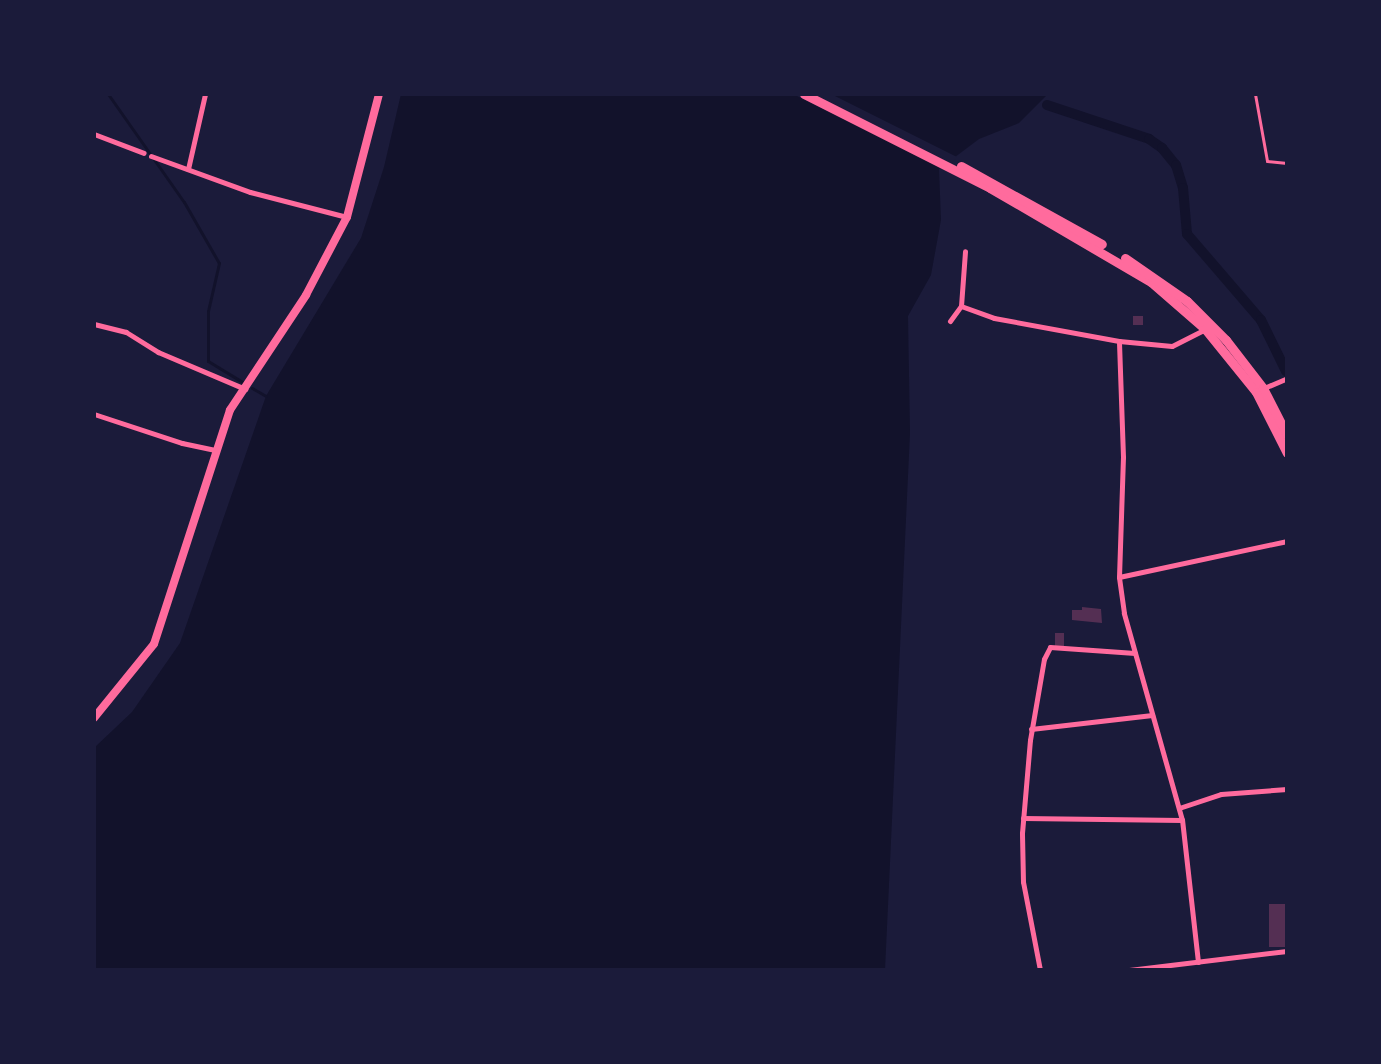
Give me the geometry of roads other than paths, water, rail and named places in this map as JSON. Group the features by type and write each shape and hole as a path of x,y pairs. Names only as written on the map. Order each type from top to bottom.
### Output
{"highway":[{"path":"804,94 992,185 1151,282 1205,329 1259,390 1287,453"},
{"path":"816,94 992,185 1154,275 1226,340 1287,435"}],"main road":[{"path":"94,718 154,644 230,410 306,295 347,217 379,94"}],"street":[{"path":"188,169 205,94"},
{"path":"94,134 250,192 347,217"},
{"path":"950,321 961,306 965,251"},
{"path":"961,306 994,318 1119,341 1172,346 1205,329"},
{"path":"94,324 126,332 158,352 245,389"},
{"path":"1119,341 1123,457 1119,577 1124,613 1182,820 1198,962"},
{"path":"1259,390 1287,378"},
{"path":"94,414 182,443 216,450"},
{"path":"1119,577 1287,541"},
{"path":"1040,970 1023,882 1023,818 1031,729 1050,647 1135,653"},
{"path":"1031,729 1152,715"},
{"path":"1179,808 1221,794 1287,789"},
{"path":"1023,818 1182,820"},
{"path":"1129,970 1181,967 1198,962 1287,951"}],"lane":[{"path":"1255,94 1267,161 1287,163"}],"waterway":[{"path":"108,94 184,202 219,263 208,311 208,361 244,383"},
{"path":"1047,105 1149,139 1162,148 1176,165 1183,188 1187,234 1261,320 1286,371"},
{"path":"252,388 266,396"}]}
